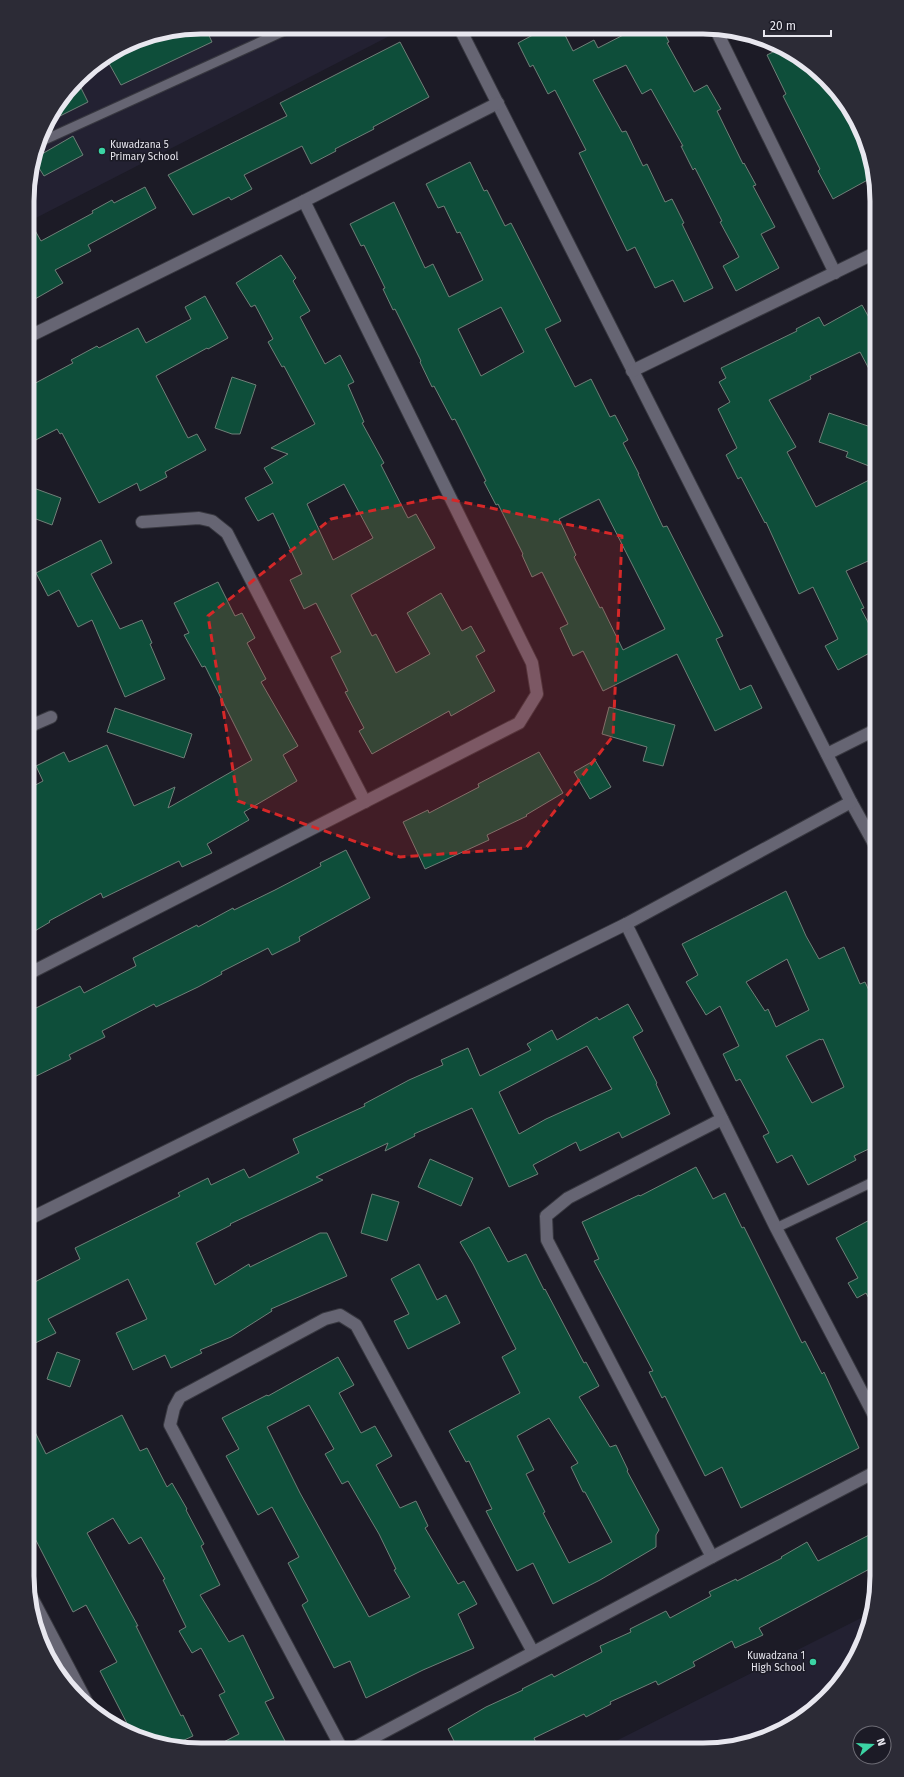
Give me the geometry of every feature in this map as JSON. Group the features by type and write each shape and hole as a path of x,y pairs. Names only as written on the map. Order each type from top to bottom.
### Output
{"street":[{"path":"463,34 632,371 851,802 870,836"},
{"path":"718,34 835,273"},
{"path":"34,334 304,201 498,103"},
{"path":"34,971 519,723 537,694 532,663 304,201"},
{"path":"632,371 870,256"},
{"path":"142,522 199,518 212,521 227,533 364,802"},
{"path":"34,724 51,717"},
{"path":"827,754 870,732"},
{"path":"34,1217 626,924 851,802"},
{"path":"626,924 776,1228 870,1408"},
{"path":"712,1557 547,1240 546,1216 568,1198 722,1119"},
{"path":"339,1743 170,1425 174,1408 180,1397 325,1319 340,1315 356,1325 533,1652"},
{"path":"363,1743 870,1475"},
{"path":"37,1607 82,1693"}],"lane":[{"path":"46,139 278,34"},
{"path":"776,1228 870,1183"}],"highlighted area":[{"path":"439,497 622,536 613,736 526,848 400,857 238,801 208,616 331,519"}],"shaded area":[{"name":"Kuwadzana 5 Primary School","path":"190,34 393,34 34,219 35,179 43,147 51,127 62,108 75,91 91,75 108,62 127,51 147,43 169,37"},
{"name":"Kuwadzana 1 High School","path":"865,1616 853,1650 842,1669 829,1686 813,1702 796,1715 777,1726 757,1734 725,1742 612,1743"}],"building":[{"path":"190,34 208,34 212,42 121,85 108,62 118,56 147,43 169,37"},
{"path":"535,34 564,34 573,51 594,40 598,48 625,34 665,34 669,42 667,43 694,92 707,85 721,109 717,111 743,164 744,163 756,185 753,186 775,227 761,234 779,268 736,291 723,266 739,257 720,222 722,221 695,168 693,170 681,146 683,146 651,89 642,94 626,65 593,80 622,132 626,131 643,166 647,164 665,202 672,199 684,223 682,224 713,288 684,302 673,280 655,288 635,247 627,251 579,153 586,150 555,90 548,94 533,65 530,67 518,43"},
{"path":"400,42 429,97 373,127 374,129 335,149 336,151 311,164 302,146 244,175 252,189 231,200 229,197 193,215 168,175 287,116 280,103"},
{"path":"776,51 786,56 813,75 829,91 842,108 853,127 861,147 869,179 833,199 818,171 820,169 783,96 786,94 767,55"},
{"path":"80,86 88,102 56,118"},
{"path":"73,136 83,155 44,176 38,166 41,155"},
{"path":"470,162 484,191 487,190 505,226 511,223 561,321 545,329 575,387 591,379 610,417 615,415 628,440 623,443 663,527 667,526 723,636 716,639 740,690 751,685 762,708 715,731 677,654 603,691 583,651 573,656 560,628 568,624 542,572 532,577 522,555 523,554 498,504 496,505 484,482 486,481 455,419 452,420 434,386 432,387 420,362 421,361 395,309 393,310 383,289 385,288 364,245 361,246 350,224 394,202 425,268 433,264 449,297 483,280 460,232 457,233 444,206 438,208 426,184","holes":["501,307 524,352 481,376 458,329","599,499 665,629 623,650 602,607 600,608 574,557 576,555 559,519"]},
{"path":"145,187 156,208 88,245 91,251 55,270 63,283 34,300 34,229 41,241 93,213 92,211 112,200 114,203"},
{"path":"281,255 296,278 293,281 310,311 300,317 325,364 340,355 354,382 348,385 364,422 362,423 384,463 381,465 408,518 416,514 435,548 351,595 372,636 376,634 396,673 430,654 407,613 441,593 462,631 471,626 485,651 476,656 495,691 451,716 449,711 372,754 359,731 364,728 345,692 348,691 331,657 341,652 316,603 304,609 290,580 302,574 273,513 258,521 245,498 273,483 264,468 288,454 271,448 315,424 284,366 282,367 268,342 273,339 255,305 251,307 236,283","holes":["344,484 373,538 333,560 307,504"]},
{"path":"205,296 228,338 156,376 188,438 197,434 206,450 165,472 167,477 140,491 137,483 99,503 62,433 60,434 57,429 34,441 34,384 73,363 71,360 97,346 99,348 138,328 146,343 191,319 185,307"},
{"path":"862,305 870,319 870,371 860,352 810,376 811,379 769,400 796,447 787,452 816,507 870,480 870,560 846,571 864,608 861,609 870,626 870,653 838,670 825,646 838,639 813,587 799,594 766,522 765,523 741,477 738,479 726,455 737,448 718,409 730,402 719,382 726,378 721,368 797,331 796,329 819,317 824,326"},
{"path":"232,377 256,385 240,434 232,434 215,428"},
{"path":"829,413 870,427 869,466 846,457 848,452 819,442"},
{"path":"34,488 61,498 52,525 34,518"},
{"path":"101,540 112,563 91,574 120,629 142,620 152,643 150,644 165,679 125,697 92,620 78,627 59,590 48,596 36,573"},
{"path":"218,582 235,616 242,613 255,638 247,643 266,679 261,682 298,746 283,755 297,781 244,812 249,820 207,844 212,853 182,867 179,861 103,898 101,893 49,921 50,922 34,931 34,786 43,781 36,766 64,752 69,762 107,745 134,806 175,787 168,808 252,760 205,666 202,667 184,635 189,633 174,603"},
{"path":"609,707 675,725 663,766 643,761 647,747 602,734"},
{"path":"115,708 192,734 184,758 107,732"},
{"path":"539,752 563,793 526,815 527,816 487,835 489,840 425,869 403,822 428,810 429,813 479,787 478,784"},
{"path":"595,760 611,787 590,799 574,772"},
{"path":"346,850 370,898 299,937 300,941 272,955 268,948 221,972 222,974 198,987 156,1007 154,1004 102,1031 105,1037 69,1055 71,1059 34,1077 34,1009 80,986 84,993 136,966 133,958 197,925 198,927 233,908 234,910 275,890 321,866 320,863"},
{"path":"786,891 806,936 819,959 844,947 860,984 865,982 870,992 870,1148 854,1156 856,1160 808,1185 792,1155 777,1163 763,1136 769,1133 740,1079 736,1081 723,1054 739,1046 720,1006 706,1015 686,982 698,975 682,944","holes":["787,959 809,1010 776,1027 768,1009 765,1011 746,982","820,1039 823,1039 844,1087 812,1103 786,1056"]},
{"path":"628,1004 643,1031 633,1037 657,1083 656,1084 670,1114 622,1138 619,1132 580,1151 576,1142 533,1165 538,1174 509,1187 472,1108 414,1134 415,1136 385,1151 388,1143 316,1177 323,1180 230,1224 231,1225 196,1243 215,1285 249,1264 250,1267 320,1233 327,1233 347,1276 271,1309 272,1311 231,1337 200,1350 202,1353 171,1368 165,1355 133,1370 116,1333 147,1319 128,1279 48,1319 56,1333 34,1344 34,1282 80,1259 75,1248 180,1196 178,1193 208,1178 211,1185 244,1169 249,1178 299,1153 293,1139 365,1106 364,1104 409,1080 443,1065 441,1060 468,1048 480,1076 531,1050 527,1044 552,1030 557,1040 597,1017 599,1020","holes":["587,1046 612,1089 546,1119 519,1134 499,1092"]},
{"path":"430,1159 473,1178 461,1206 418,1187"},
{"path":"696,1167 713,1199 725,1193 742,1228 744,1227 802,1343 805,1341 822,1374 824,1372 859,1448 741,1508 722,1467 705,1476 665,1396 662,1398 649,1372 653,1371 594,1261 599,1259 582,1222 639,1195 640,1196"},
{"path":"372,1194 399,1202 387,1241 361,1233"},
{"path":"870,1220 870,1300 866,1293 857,1298 848,1283 858,1278 836,1238"},
{"path":"489,1227 508,1262 526,1254 584,1363 586,1362 599,1386 579,1397 610,1447 616,1445 628,1470 627,1471 659,1530 656,1535 656,1547 600,1580 553,1604 533,1563 517,1571 486,1511 492,1509 469,1461 466,1462 449,1431 520,1393 502,1357 516,1349 473,1264 460,1242","holes":["549,1418 578,1463 571,1467 583,1492 585,1492 612,1542 569,1563 543,1513 545,1512 526,1474 534,1470 517,1436"]},
{"path":"419,1264 437,1300 446,1295 460,1323 408,1349 394,1321 409,1314 391,1279"},
{"path":"57,1352 80,1360 70,1387 47,1379"},
{"path":"338,1357 354,1385 339,1393 361,1433 375,1426 392,1456 376,1465 400,1508 416,1501 428,1526 425,1528 458,1584 464,1581 477,1604 458,1614 474,1648 423,1670 366,1698 350,1661 334,1668 302,1605 308,1601 288,1563 299,1557 272,1507 258,1515 226,1456 239,1449 222,1418 267,1395 268,1396","holes":["309,1405 334,1449 325,1454 342,1484 348,1481 379,1534 396,1569 394,1570 410,1597 369,1617 300,1493 267,1427"]},
{"path":"122,1415 140,1451 147,1448 167,1487 172,1483 187,1509 186,1510 204,1544 201,1546 220,1585 200,1595 229,1642 243,1635 274,1698 265,1702 285,1741 281,1743 222,1743 239,1734 219,1695 225,1692 201,1648 192,1653 179,1631 186,1627 163,1580 165,1579 141,1537 129,1544 113,1518 87,1533 138,1626 136,1626 181,1716 183,1715 193,1736 179,1742 147,1734 129,1727 100,1671 117,1662 86,1605 73,1612 34,1537 34,1430 46,1454"},
{"path":"870,1535 870,1569 759,1628 763,1635 735,1648 732,1641 693,1662 695,1666 658,1685 656,1681 610,1702 611,1704 586,1717 584,1714 534,1738 536,1743 455,1743 448,1729 486,1707 523,1690 522,1689 552,1674 554,1677 602,1652 600,1646 631,1632 630,1629 666,1611 670,1618 711,1596 709,1592 736,1579 737,1581 782,1558 781,1557 807,1542 818,1561"}],"place":[{"name":"Kuwadzana 5 Primary School","path":"102,151"},
{"name":"Kuwadzana 1 High School","path":"813,1662"}]}
